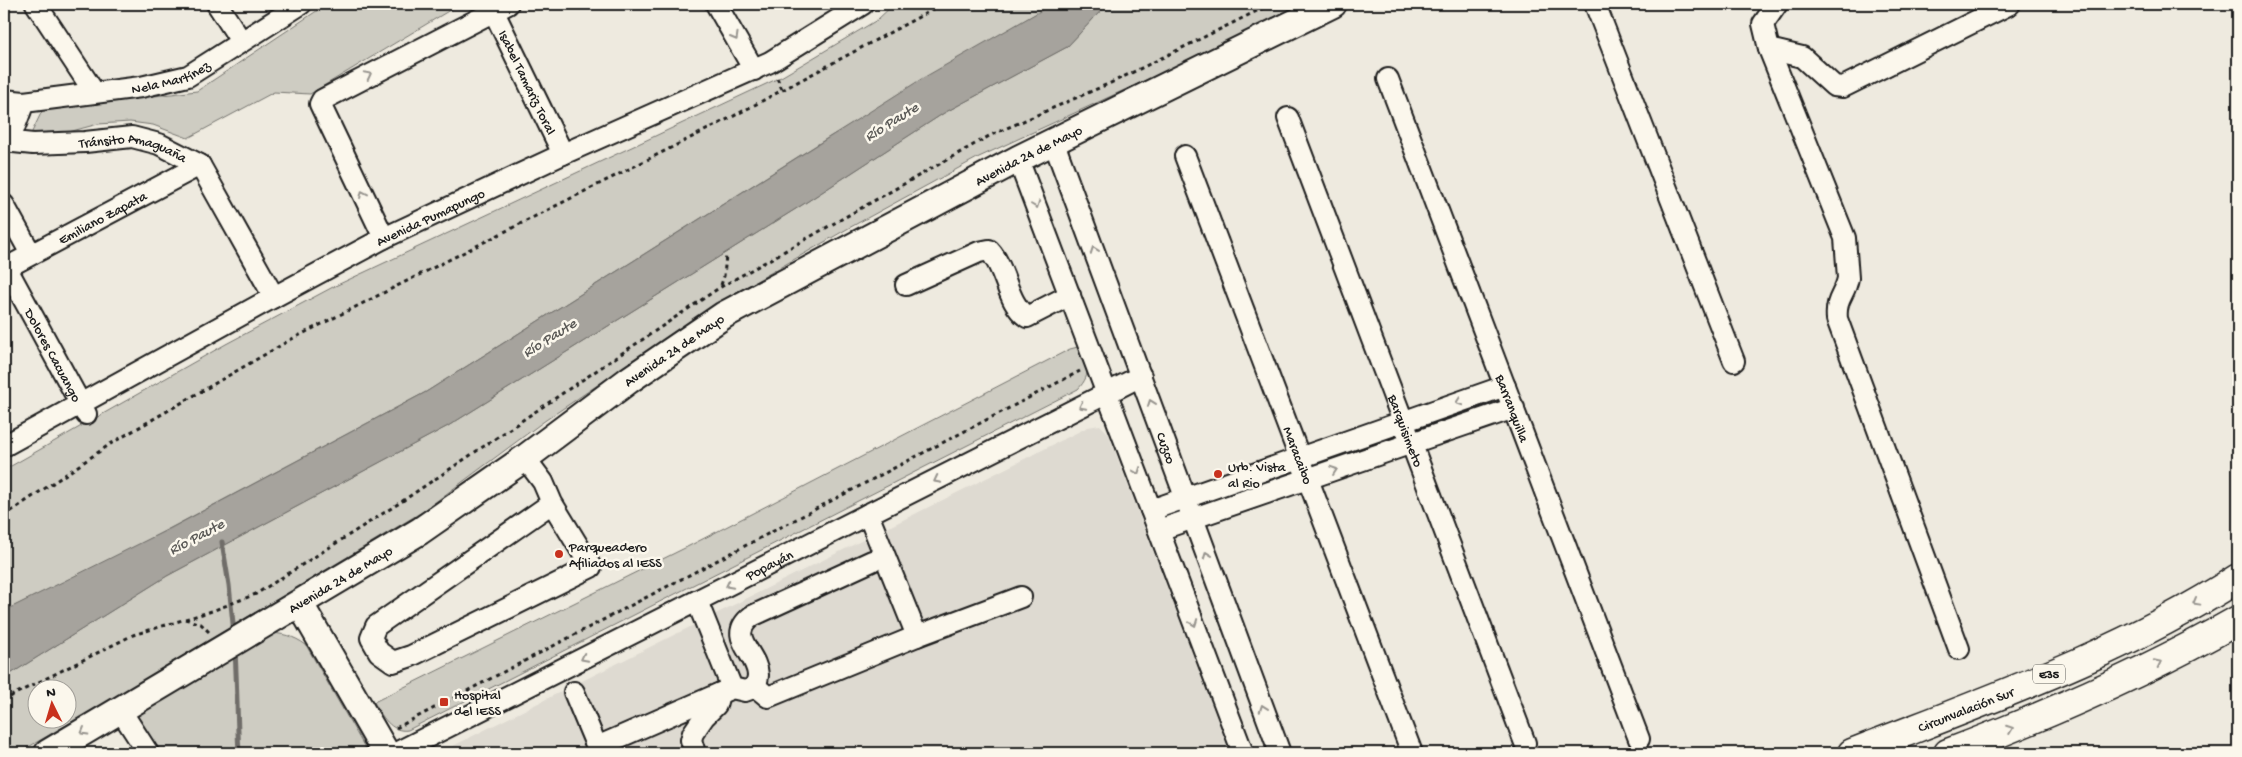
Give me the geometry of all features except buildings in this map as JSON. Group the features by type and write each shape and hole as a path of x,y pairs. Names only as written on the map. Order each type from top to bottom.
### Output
{"highway":[{"name":"Circunvalación Sur","path":"1852,753 1962,710 2089,656 2182,610 2238,578"},
{"path":"1948,753 2078,700 2174,656 2238,620"}],"main road":[{"name":"Avenida 24 de Mayo","path":"48,753 420,532 525,458 629,380 724,315 1018,159 1054,143 1333,4"},
{"path":"300,604 387,748"}],"street":[{"path":"36,4 94,92"},
{"path":"217,4 241,42"},
{"name":"Nela Martínez","path":"4,100 24,102 142,87 188,76 300,4"},
{"path":"716,4 754,70"},
{"name":"Avenida Pumapungo","path":"4,446 84,409 274,297 384,238 562,154 754,70 863,4"},
{"path":"1595,4 1734,361"},
{"path":"1777,4 1763,24 1769,48 1845,238 1848,278 1847,284 1838,298 1836,308 1837,319 1959,649"},
{"path":"1769,48 1802,57 1834,86 1842,86 2010,4"},
{"path":"384,238 320,104 322,100 500,7"},
{"name":"Isabel Tamariz Toral","path":"500,7 562,154"},
{"name":"Barranquilla","path":"1388,78 1639,739"},
{"path":"7,142 24,102"},
{"name":"Barquisimeto","path":"1288,118 1525,743"},
{"name":"Tránsito Amaguaña","path":"7,142 85,142 132,137 159,144 200,165 274,297"},
{"name":"Cuzco","path":"1054,143 1280,753"},
{"name":"Maracaibo","path":"1185,156 1412,753"},
{"path":"1018,159 1243,753"},
{"name":"Emiliano Zapata","path":"5,268 200,165"},
{"path":"4,205 31,254"},
{"path":"906,285 979,252 989,250 997,258 1018,310 1027,317 1070,295"},
{"name":"Dolores Cacuango","path":"5,268 84,409"},
{"name":"Popayán","path":"387,748 697,601 1141,376"},
{"path":"1151,510 1505,386"},
{"path":"1159,530 1514,408"},
{"path":"525,458 543,482 552,502 591,567 411,656 392,662 379,652 371,638 376,626 552,502"},
{"path":"868,514 918,636"},
{"path":"756,687 758,674 740,632 743,623 752,616 872,561"},
{"path":"756,687 768,697 1020,596"},
{"path":"697,601 726,691"},
{"path":"574,692 598,750 726,691 745,691 756,687"},
{"path":"695,753 691,740 693,733 726,691"},
{"path":"121,710 148,753"}],"path":[{"path":"4,516 112,443 290,340 732,117 943,4"},
{"path":"719,288 724,276 726,255"},
{"path":"387,748 1096,363"},
{"path":"4,702 133,635 212,611 256,594"}],"shaded area":[{"path":"327,4 460,4 310,94 274,92 188,138 153,125 130,122 98,124 65,133 31,134 43,109 197,91"},
{"path":"894,4 1045,4 1042,10 826,139 426,392 99,566 4,611 4,470 226,344 333,287 781,77 877,20"},
{"path":"1107,4 1311,4 979,157 847,229 720,302 543,422 422,512 78,718 78,680 28,680 28,730 58,730 18,753 4,753 4,678 167,576 448,426 802,205 944,113 1067,47"},
{"path":"1078,347 1084,358 1087,373 1086,378 1078,389 408,730 397,729 387,722 374,702 693,544 1070,349"},
{"path":"1100,425 1108,433 1230,753 439,753 1088,427"},
{"path":"266,633 297,639 306,645 368,753 157,753 134,716"}],"water":[{"name":"Río Paute","path":"1045,4 1107,4 1067,47 944,113 802,205 448,426 167,576 4,678 4,611 171,528 426,392 923,78 1042,10"}],"waterway":[{"path":"222,542 234,633"},
{"path":"235,651 239,753"}],"place":[{"name":"Urb. Vista al Rio","path":"1218,474"},
{"name":"Parqueadero Afiliados al IESS","path":"559,554"},
{"name":"Hospital del IESS","path":"444,702"}]}
